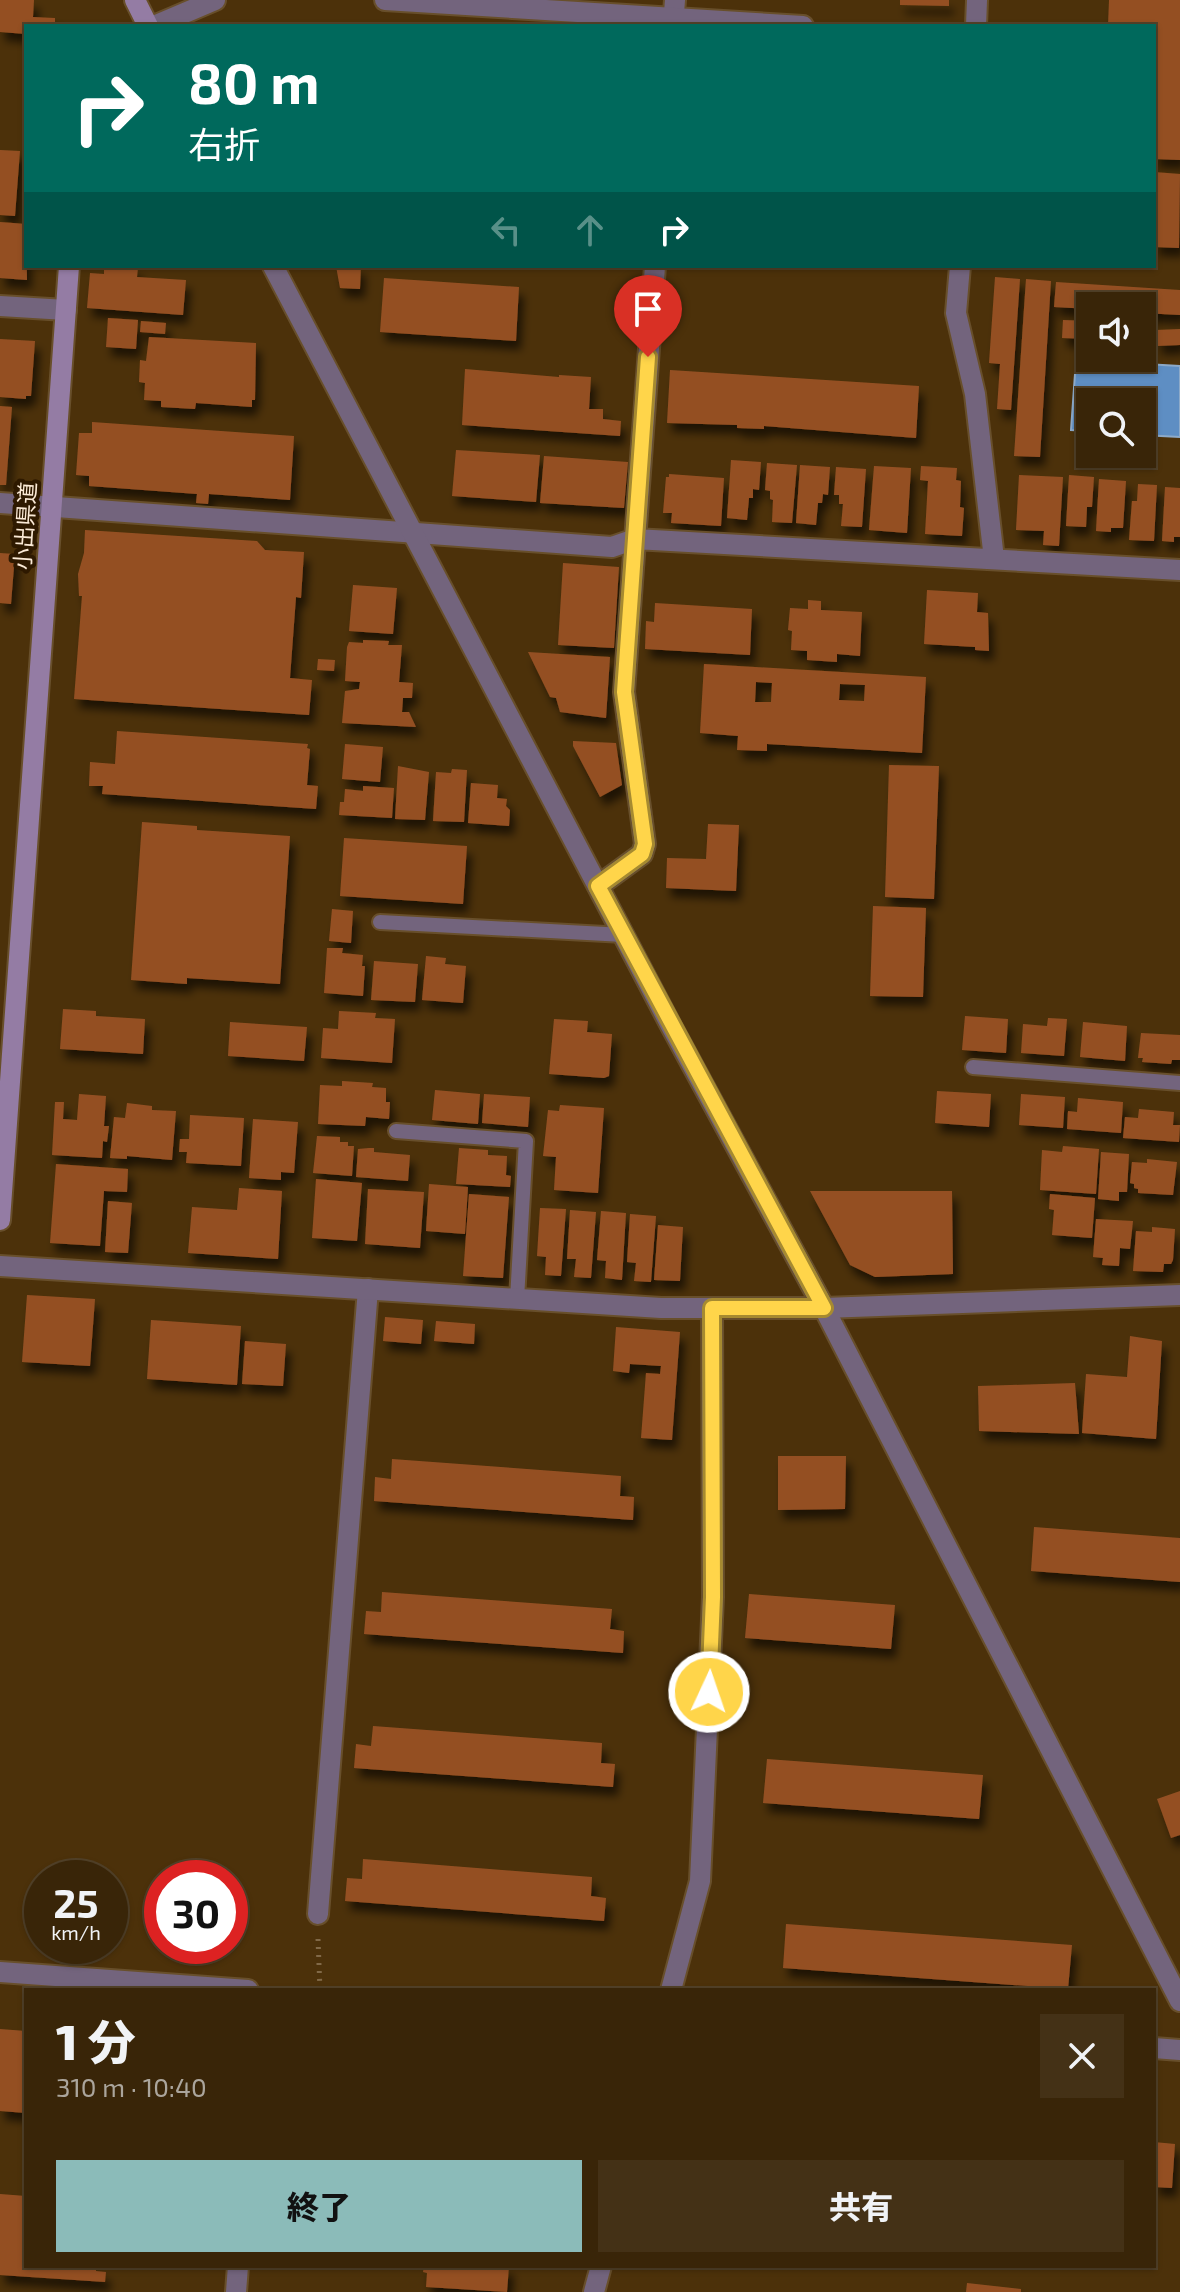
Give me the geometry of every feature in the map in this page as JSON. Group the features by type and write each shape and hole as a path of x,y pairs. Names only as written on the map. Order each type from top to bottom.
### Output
{"main road":[{"path":"135,0 150,24"},
{"name":"小出県道","path":"0,1220 69,268"}],"street":[{"path":"156,24 215,0"},
{"path":"385,0 674,15 780,24"},
{"path":"976,24 977,0"},
{"path":"274,268 598,886 824,1308 1180,2001"},
{"path":"598,886 642,854 645,844 624,692 655,268"},
{"path":"960,268 956,313 975,394 994,559"},
{"path":"0,306 66,310"},
{"path":"0,503 612,547 635,539 1180,570"},
{"path":"0,1266 661,1308 824,1308 1180,1295"},
{"path":"318,1914 368,1289"},
{"path":"672,1988 700,1881 713,1597 712,1308"},
{"path":"0,1972 220,1988"},
{"path":"1156,2048 1180,2050"},
{"path":"236,2292 238,2268"},
{"path":"594,2292 600,2268"}],"lane":[{"path":"380,922 624,935"},
{"path":"973,1067 1180,1083"},
{"path":"396,1131 526,1141 517,1299"}],"path":[{"path":"318,1914 320,1988"}],"water":[{"path":"1076,360 1076,372 1156,372 1156,365 1180,366 1180,437 1156,436 1156,388 1076,388 1076,430 1071,430"}],"building":[{"path":"0,0 34,0 33,17 55,18 55,24 24,24 24,34 0,32"},
{"path":"900,0 949,0 949,6 900,5"},
{"path":"1109,0 1180,0 1180,160 1156,159 1156,24 1108,24"},
{"path":"0,150 20,151 15,216 0,215"},
{"path":"1156,172 1180,174 1179,248 1156,247"},
{"path":"0,222 24,224 27,280 0,278"},
{"path":"104,268 138,268 137,277 186,280 183,315 87,308 90,273 104,274"},
{"path":"336,268 361,268 360,289 340,288"},
{"path":"995,277 1020,279 1011,410 997,409 1000,364 989,363"},
{"path":"384,278 519,287 516,341 380,332"},
{"path":"1026,279 1051,281 1040,457 1014,456"},
{"path":"1056,282 1180,290 1180,315 1156,314 1156,292 1076,292 1076,308 1054,307"},
{"path":"108,318 138,320 136,349 106,347"},
{"path":"1063,320 1076,320 1076,338 1062,338"},
{"path":"141,321 166,323 165,334 140,332"},
{"path":"1180,329 1180,345 1157,346 1156,330"},
{"path":"149,337 256,343 255,400 252,400 252,407 196,403 195,409 161,407 161,401 144,400 145,383 139,382 140,360 146,361"},
{"path":"0,339 35,341 31,396 26,396 26,399 0,397"},
{"path":"465,369 591,377 589,409 603,409 603,419 621,421 620,436 462,425"},
{"path":"670,370 919,386 916,438 764,426 764,429 667,423"},
{"path":"0,406 12,407 6,485 0,485"},
{"path":"92,422 294,436 290,500 209,494 208,504 196,503 197,494 89,486 89,476 76,475 79,433 92,433"},
{"path":"456,450 540,455 536,502 452,496"},
{"path":"544,456 628,462 624,508 540,503"},
{"path":"731,460 761,462 759,490 753,489 753,498 749,498 747,520 727,518"},
{"path":"767,463 797,465 792,523 772,522 773,500 770,499 770,491 765,490"},
{"path":"800,465 830,467 828,495 823,494 822,503 818,503 816,525 796,523"},
{"path":"874,466 911,468 907,533 869,530"},
{"path":"921,466 957,468 956,480 961,481 960,507 964,508 962,536 925,534 928,481 920,480"},
{"path":"836,467 866,469 862,527 841,526 843,504 839,504 839,495 834,495"},
{"path":"669,474 724,478 721,526 671,523 672,513 663,513 666,477"},
{"path":"1019,475 1063,477 1059,546 1043,545 1044,531 1016,530"},
{"path":"1069,475 1094,477 1092,507 1087,507 1086,527 1066,526"},
{"path":"1099,479 1126,481 1123,528 1111,528 1111,532 1096,531"},
{"path":"1138,484 1157,485 1154,541 1129,540 1132,501 1137,501"},
{"path":"1165,487 1180,488 1180,537 1174,537 1174,542 1162,541"},
{"path":"85,530 257,541 265,550 304,552 301,598 296,597 290,678 312,680 309,715 74,699 82,596 79,596 78,574 84,553"},
{"path":"0,553 15,554 11,604 0,603"},
{"path":"563,563 619,567 614,648 558,645"},
{"path":"353,585 397,588 393,634 349,631"},
{"path":"927,590 978,593 977,612 988,613 989,651 975,650 975,647 924,644"},
{"path":"808,600 821,601 821,610 862,612 860,656 837,654 837,662 807,660 807,651 791,650 792,631 788,630 790,608 808,609"},
{"path":"655,603 752,609 750,655 645,649 646,621 654,622"},
{"path":"363,640 402,645 399,682 413,683 412,698 403,698 402,712 409,712 416,727 342,723 345,691 359,689 360,682 345,681 347,647 349,642 363,643"},
{"path":"528,652 610,657 606,718 560,712 556,698 550,697"},
{"path":"318,659 335,660 334,671 317,670"},
{"path":"704,664 926,677 922,753 767,744 767,751 737,750 738,736 700,733","holes":["756,682 772,683 771,702 755,702","840,684 865,685 864,701 839,700"]},
{"path":"117,731 308,744 307,785 318,786 316,809 102,794 103,786 89,786 90,762 115,764"},
{"path":"573,741 616,743 622,785 600,797"},
{"path":"345,744 383,747 380,782 342,779"},
{"path":"889,765 939,766 934,899 885,897"},
{"path":"398,766 429,772 425,820 395,819"},
{"path":"452,769 467,770 464,822 433,821 436,772 451,773"},
{"path":"471,783 498,785 497,798 507,799 506,806 510,810 509,826 468,823"},
{"path":"363,786 394,788 392,818 339,815 345,789 363,791"},
{"path":"142,822 197,826 197,830 290,836 280,984 187,978 187,984 131,980"},
{"path":"708,824 739,825 736,891 666,888 667,858 706,859"},
{"path":"344,838 467,846 463,904 340,896"},
{"path":"873,906 926,908 923,997 870,996"},
{"path":"332,909 353,911 351,943 329,941"},
{"path":"327,948 343,948 342,953 363,955 363,996 324,993"},
{"path":"426,956 446,958 445,964 466,966 463,1003 422,1000"},
{"path":"374,961 418,964 415,1002 371,1000"},
{"path":"63,1009 96,1011 96,1016 145,1019 143,1054 60,1049"},
{"path":"339,1011 376,1013 375,1018 395,1019 392,1063 321,1058 323,1028 338,1029"},
{"path":"965,1016 1008,1019 1006,1053 962,1050"},
{"path":"1048,1018 1067,1019 1064,1056 1021,1053 1023,1024 1047,1026"},
{"path":"554,1019 588,1021 587,1032 612,1034 609,1076 549,1074"},
{"path":"230,1022 307,1027 304,1061 228,1056"},
{"path":"1083,1022 1127,1026 1125,1061 1080,1057"},
{"path":"1141,1033 1180,1035 1180,1060 1172,1060 1171,1064 1142,1062 1143,1058 1138,1058"},
{"path":"342,1081 373,1083 372,1087 386,1088 386,1102 390,1102 389,1119 366,1117 365,1126 318,1124 320,1085 342,1086"},
{"path":"435,1090 480,1094 478,1124 432,1120"},
{"path":"937,1091 991,1094 989,1127 935,1123"},
{"path":"79,1094 106,1096 104,1126 109,1126 107,1142 103,1141 102,1158 52,1155 55,1102 64,1102 63,1119 77,1120"},
{"path":"484,1094 530,1097 528,1127 482,1123"},
{"path":"1021,1094 1065,1097 1063,1128 1019,1125"},
{"path":"1078,1098 1123,1102 1121,1133 1067,1129 1068,1111 1077,1112"},
{"path":"127,1103 152,1106 152,1110 176,1111 172,1160 127,1156 127,1159 110,1158 114,1117 125,1118"},
{"path":"560,1105 604,1108 598,1193 554,1190 556,1157 543,1156 548,1110 559,1111"},
{"path":"1139,1109 1174,1112 1173,1125 1180,1125 1179,1142 1123,1138 1125,1117 1138,1118"},
{"path":"190,1115 244,1118 241,1166 186,1163 187,1152 179,1152 180,1139 189,1139"},
{"path":"253,1119 298,1122 294,1173 281,1172 281,1180 249,1178"},
{"path":"317,1136 340,1137 340,1142 354,1146 352,1176 313,1173"},
{"path":"1063,1146 1099,1149 1096,1194 1040,1190 1042,1150 1062,1152"},
{"path":"374,1148 374,1152 410,1155 408,1181 356,1177 358,1149"},
{"path":"459,1148 488,1150 488,1155 507,1156 506,1175 511,1176 510,1187 456,1184"},
{"path":"1101,1152 1129,1154 1127,1192 1119,1192 1119,1201 1098,1199"},
{"path":"1147,1159 1177,1162 1173,1195 1138,1193 1134,1184 1130,1183 1132,1162 1147,1163"},
{"path":"56,1164 128,1169 127,1192 104,1191 100,1246 50,1243"},
{"path":"316,1179 362,1183 357,1241 312,1238"},
{"path":"429,1184 468,1187 465,1234 426,1231"},
{"path":"239,1188 282,1191 278,1259 188,1253 192,1207 237,1210"},
{"path":"368,1189 424,1192 420,1248 365,1244"},
{"path":"810,1191 952,1191 953,1274 875,1277 850,1265"},
{"path":"469,1194 509,1197 503,1278 463,1276"},
{"path":"1050,1194 1095,1198 1092,1238 1052,1235 1054,1210 1049,1209"},
{"path":"108,1201 132,1203 128,1253 105,1252"},
{"path":"540,1208 566,1209 561,1276 545,1275 546,1257 537,1256"},
{"path":"570,1210 596,1212 591,1278 574,1277 576,1259 567,1259"},
{"path":"601,1211 626,1213 622,1280 605,1278 606,1261 597,1260"},
{"path":"630,1214 656,1216 651,1282 634,1281 636,1263 627,1262"},
{"path":"1096,1219 1133,1221 1130,1249 1120,1248 1119,1266 1102,1265 1103,1258 1093,1257"},
{"path":"658,1225 683,1227 680,1281 654,1280"},
{"path":"1152,1227 1175,1229 1173,1260 1171,1264 1164,1264 1163,1272 1133,1271 1136,1231 1152,1232"},
{"path":"27,1295 95,1299 90,1366 22,1362"},
{"path":"385,1317 423,1320 421,1344 383,1341"},
{"path":"151,1320 241,1326 237,1385 147,1379"},
{"path":"436,1321 475,1324 474,1344 434,1341"},
{"path":"616,1327 680,1332 672,1440 641,1438 646,1373 660,1374 661,1366 630,1364 629,1373 613,1371"},
{"path":"1130,1336 1162,1341 1156,1439 1082,1433 1086,1374 1127,1377"},
{"path":"245,1341 286,1344 283,1386 242,1384"},
{"path":"1075,1383 1079,1434 979,1431 978,1386"},
{"path":"778,1456 846,1456 845,1509 778,1510"},
{"path":"392,1459 621,1476 620,1496 634,1497 633,1520 374,1501 375,1477 391,1479"},
{"path":"1034,1527 1180,1538 1180,1582 1031,1571"},
{"path":"382,1592 612,1609 610,1629 624,1631 623,1653 364,1634 366,1611 381,1612"},
{"path":"749,1594 895,1605 891,1649 745,1638"},
{"path":"373,1726 602,1743 601,1763 615,1764 613,1787 354,1768 356,1744 371,1746"},
{"path":"767,1759 983,1775 979,1819 763,1803"},
{"path":"1180,1791 1180,1835 1171,1838 1157,1799"},
{"path":"363,1859 592,1877 591,1896 606,1898 604,1921 345,1901 347,1878 362,1879"},
{"path":"786,1924 1072,1945 1068,1988 783,1968"},
{"path":"0,2029 24,2031 24,2113 0,2111"},
{"path":"1156,2142 1175,2144 1172,2188 1156,2187"},
{"path":"0,2194 24,2196 24,2268 96,2268 96,2271 106,2272 105,2282 0,2275"},
{"path":"424,2268 509,2268 507,2292 426,2287 427,2273 423,2272"},
{"path":"967,2283 1021,2289 1021,2292 966,2292"}],"route":[{"path":"648,357 624,692 645,844 642,854 598,886 824,1308 712,1308 713,1597 709,1692"}]}
